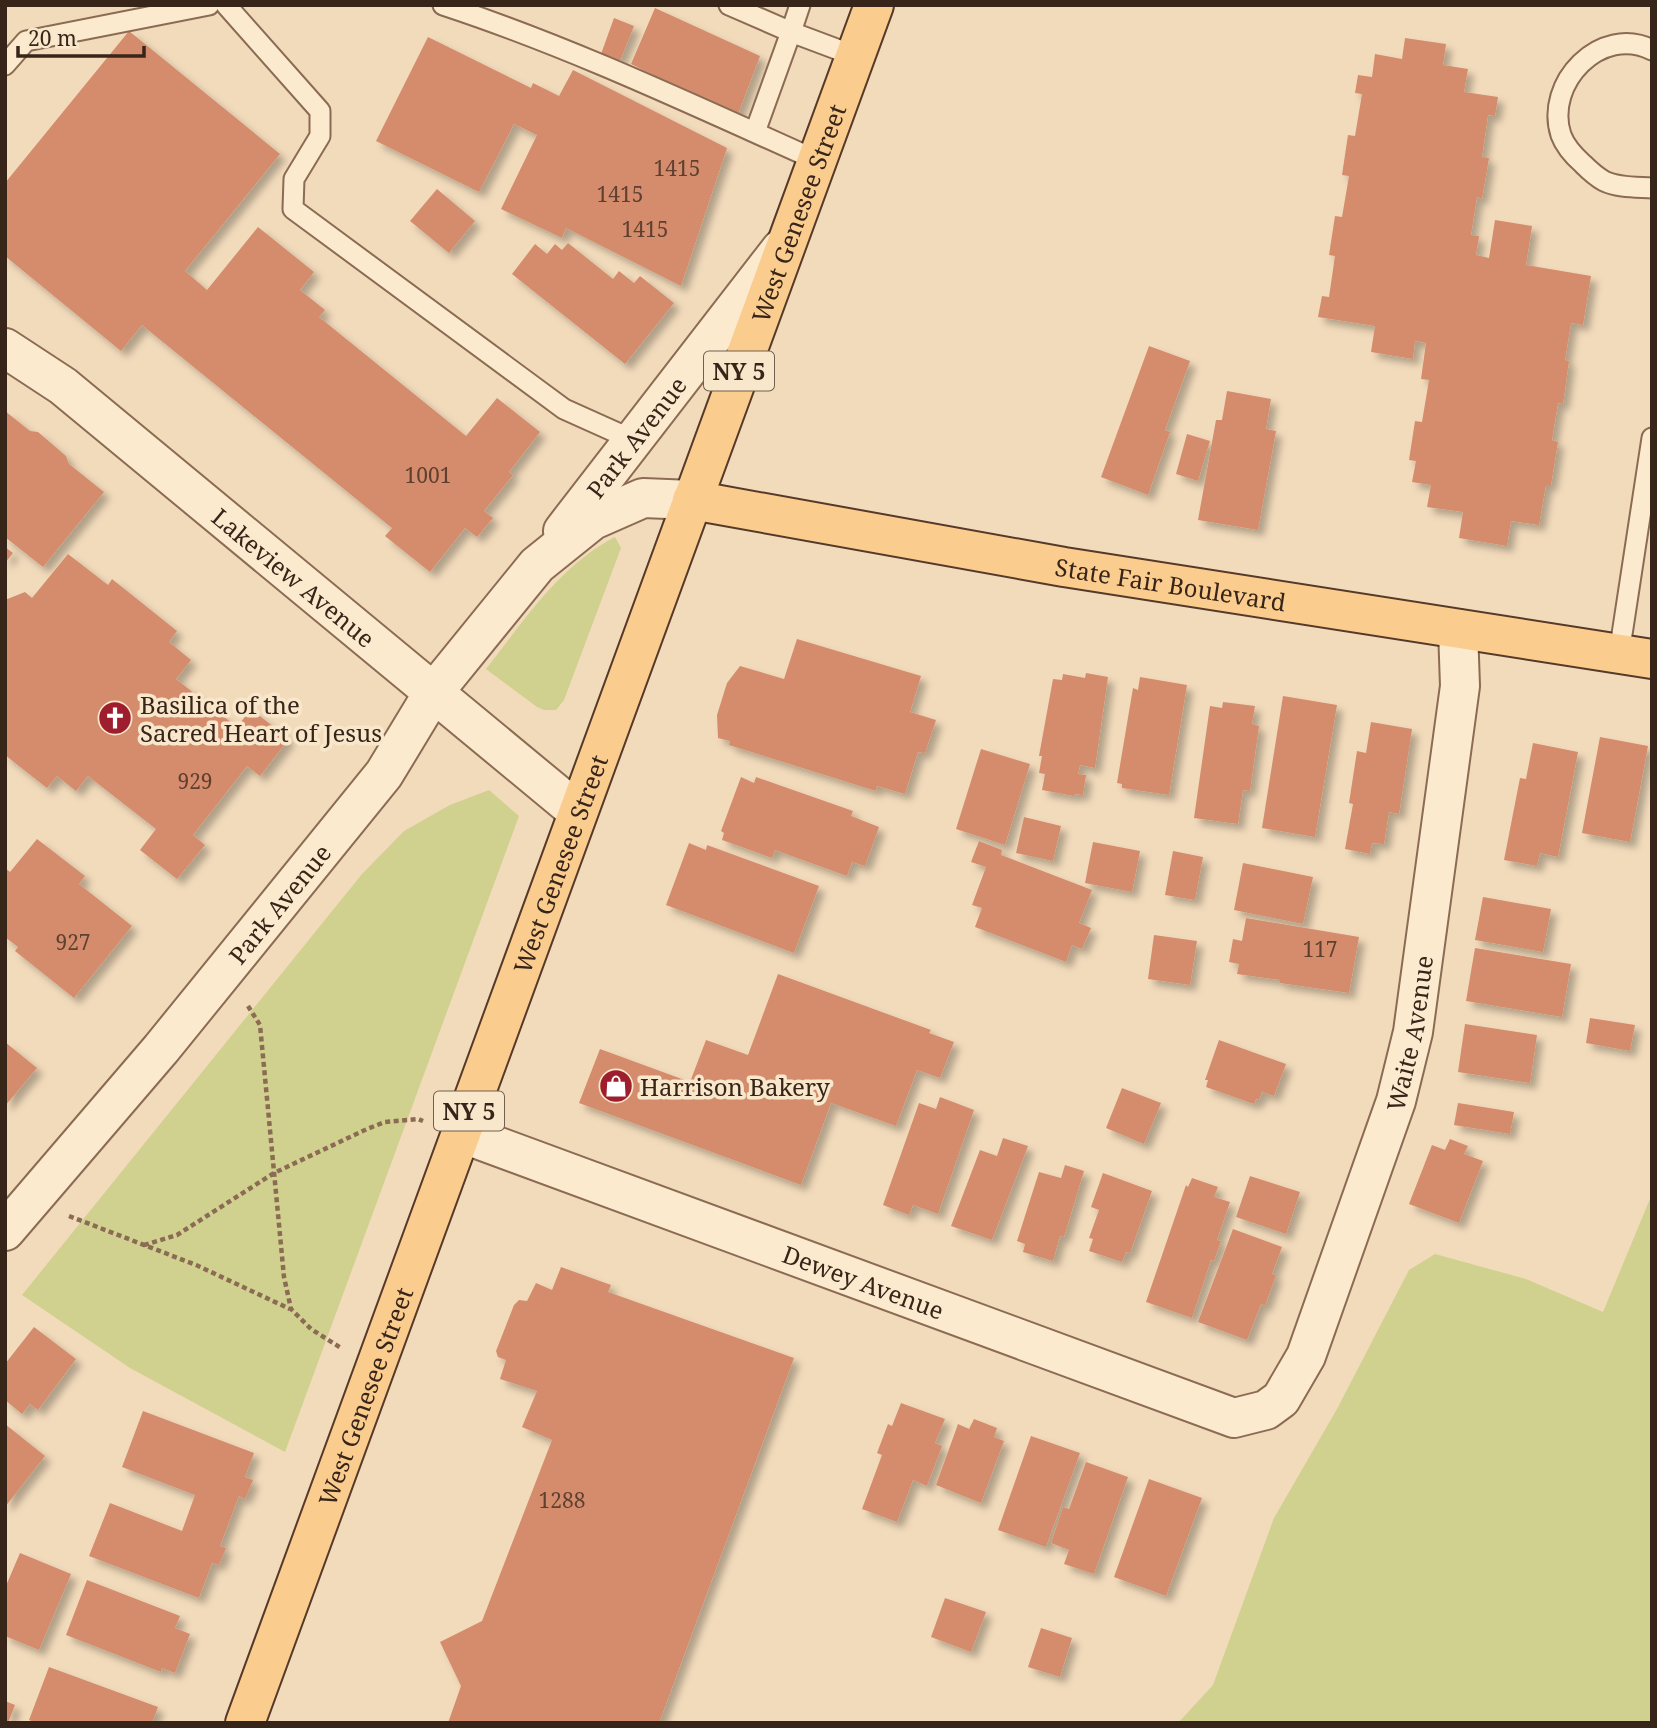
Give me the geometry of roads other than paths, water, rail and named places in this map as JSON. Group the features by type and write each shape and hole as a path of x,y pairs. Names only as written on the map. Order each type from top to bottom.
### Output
{"main road":[{"name":"West Genesee Street","path":"246,1723 874,5"},
{"name":"State Fair Boulevard","path":"692,500 1064,567 1635,657"}],"street":[{"name":"Park Avenue","path":"5,1231 161,1049 384,774 433,693 537,565 786,241"},
{"name":"Lakeview Avenue","path":"5,348 63,386 579,812"},
{"name":"Park Avenue","path":"537,565 593,520 643,498 692,500"},
{"name":"Waite Avenue","path":"1266,1410 1281,1399 1306,1356 1396,1101 1410,1044 1460,686 1458,629"},
{"name":"Dewey Avenue","path":"461,1133 1234,1418 1266,1410"}],"lane":[{"path":"5,65 26,41 209,5"},
{"path":"226,5 320,111 320,136 294,179 293,208 564,409 633,440"},
{"path":"443,5 600,64 816,160"},
{"path":"729,5 855,56"},
{"path":"755,132 800,5"},
{"path":"1652,50 1644,46 1616,44 1595,50 1576,68 1562,90 1559,114 1560,134 1572,154 1589,170 1604,181 1628,187 1652,188"},
{"path":"1635,657 1652,438"}],"place":[{"name":"Basilica of the Sacred Heart of Jesus","path":"115,718"},
{"name":"Harrison Bakery","path":"616,1086"}]}
